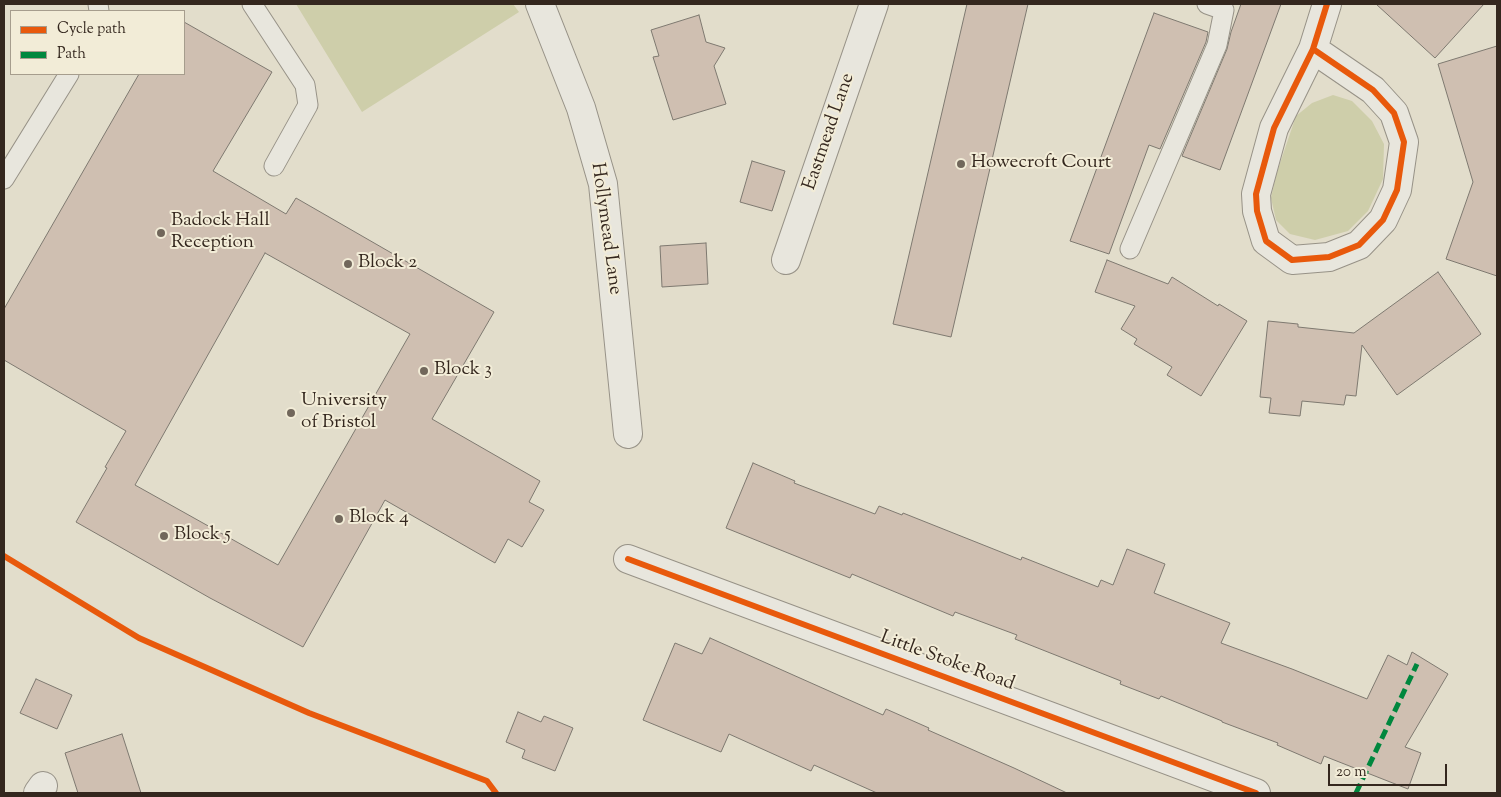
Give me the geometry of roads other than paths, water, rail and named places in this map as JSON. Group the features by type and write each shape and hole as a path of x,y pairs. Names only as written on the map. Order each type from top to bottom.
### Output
{"street":[{"name":"Hollymead Lane","path":"540,4 581,108 602,184 628,434"},
{"name":"Eastmead Lane","path":"786,260 874,4"},
{"path":"1313,50 1373,90 1394,113 1404,142 1397,190 1382,220 1359,245 1329,257 1292,260 1266,241 1257,211 1256,194 1274,128 1313,50 1327,4"},
{"name":"Little Stoke Road","path":"628,559 1256,793"}],"lane":[{"path":"252,4 304,85 308,105 274,166"},
{"path":"1130,249 1217,45 1224,10 1207,4"},
{"path":"4,180 68,75"}],"place":[{"name":"Howecroft Court","path":"961,164"},
{"name":"Badock Hall Reception","path":"161,233"},
{"name":"Block 2","path":"348,264"},
{"name":"Block 3","path":"424,371"},
{"name":"University of Bristol","path":"291,413"},
{"name":"Block 4","path":"339,519"},
{"name":"Block 5","path":"164,536"}]}
